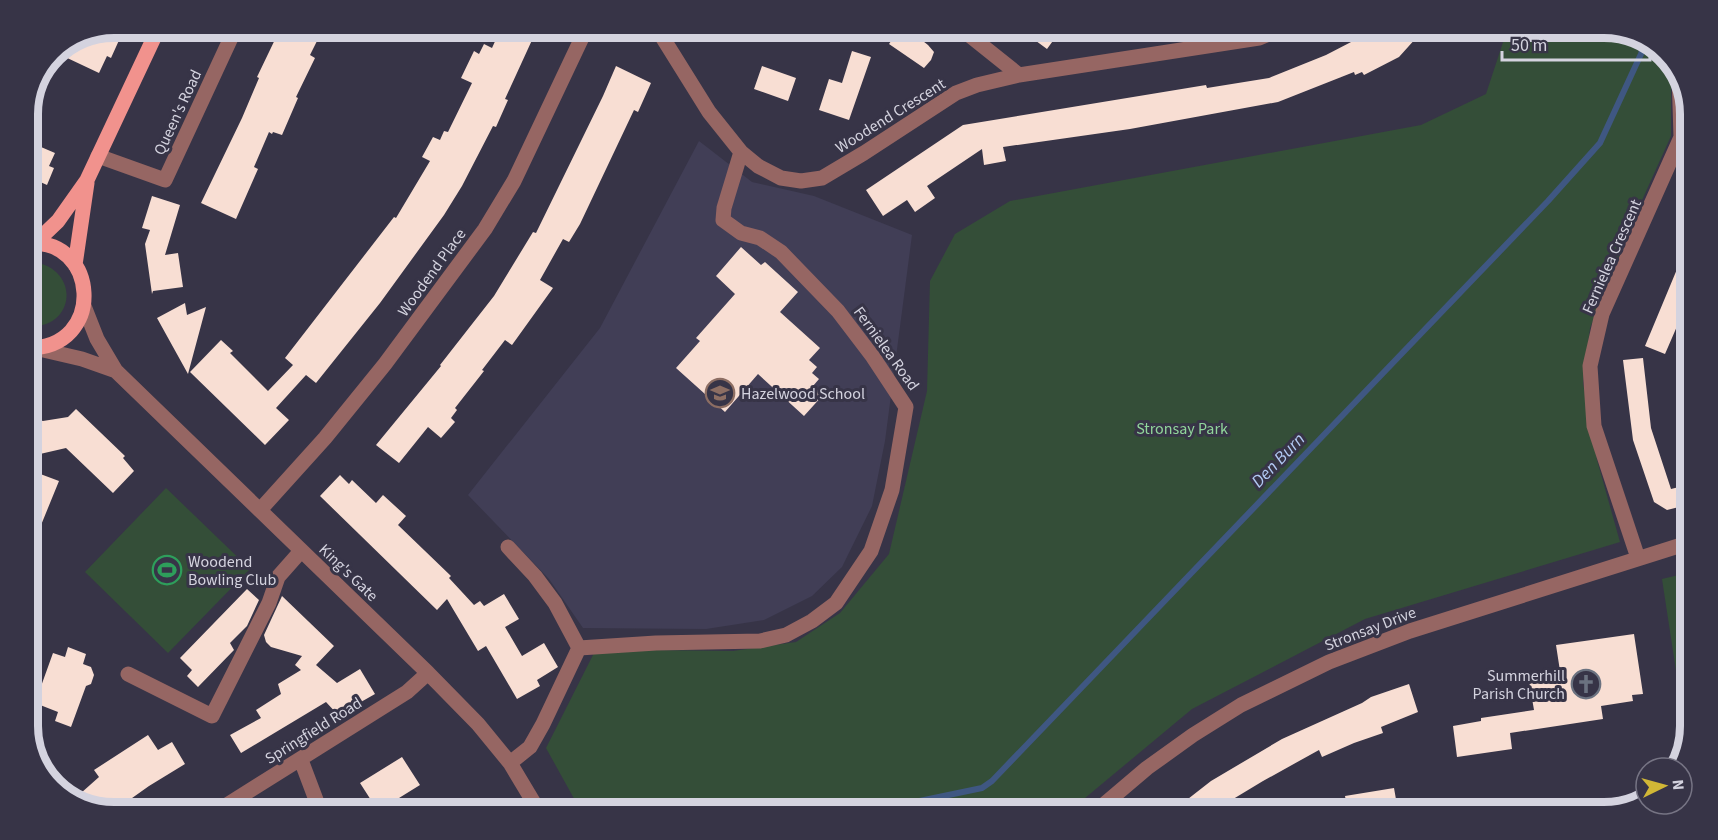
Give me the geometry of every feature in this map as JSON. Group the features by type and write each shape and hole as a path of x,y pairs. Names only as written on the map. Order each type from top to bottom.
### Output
{"main road":[{"path":"38,237 58,221 87,180 154,38"},
{"path":"75,265 87,180"},
{"path":"38,244 50,246 64,254 75,265 84,285 84,306 78,322 68,335 54,344 38,347"}],"street":[{"name":"Queen's Road","path":"99,156 165,180 231,38"},
{"name":"Woodend Place","path":"260,510 325,438 385,364 484,229 514,181 582,38"},
{"name":"Woodend Crescent","path":"663,38 709,112 741,152 758,166 781,178 801,182 822,178 956,93 1019,75 1227,38"},
{"path":"973,38 1019,75"},
{"name":"Fernielea Crescent","path":"1638,558 1594,426 1590,366 1602,314 1680,139"},
{"name":"Fernielea Road","path":"579,648 656,643 742,642 786,635 812,621 836,603 871,551 892,490 906,407 873,357 838,311 781,252 759,238 741,232 723,220 724,208 741,152"},
{"name":"King's Gate","path":"84,306 98,339 116,371 478,724 510,763 533,802"},
{"name":"King's Gate","path":"38,349 82,359 116,371"},
{"name":"Stronsay Drive","path":"1107,802 1147,768 1193,735 1241,705 1329,662 1410,631 1680,545"},
{"path":"508,547 535,576 555,603 579,648 539,732 530,747 510,763"},
{"path":"129,674 212,717 269,603 278,577 301,551"},
{"name":"Springfield Road","path":"232,802 407,692 428,673"},
{"path":"301,760 317,802"}],"shaded area":[{"name":"Hazelwood School","path":"699,141 752,182 814,196 912,235 885,441 872,506 842,567 812,596 764,620 706,629 583,628 549,579 468,495 600,328"}],"green space":[{"name":"Stronsay Park","path":"1504,38 1619,39 1647,50 1671,76 1671,136 1634,218 1590,328 1583,383 1597,460 1620,542 1365,619 1192,709 1080,802 576,802 546,748 594,653 648,650 733,651 796,642 840,613 889,554 927,391 930,281 955,234 1010,201 1421,125 1486,94"},
{"path":"38,263 50,268 60,277 66,288 66,300 62,311 54,320 38,325"},
{"name":"Woodend Bowling Club","path":"166,488 250,569 168,653 85,572"},
{"path":"1680,575 1680,697 1662,579"}],"building":[{"path":"120,38 111,58 107,56 99,73 64,56 85,43 99,39"},
{"path":"276,38 318,38 310,55 315,58 296,97 298,98 282,135 269,132 254,167 258,169 236,219 201,203 242,118 259,78 257,77"},
{"path":"497,38 502,40 503,38 533,38 505,99 508,100 496,127 493,126 462,186 444,215 380,303 316,383 306,375 276,408 289,420 265,445 190,372 221,340 233,351 230,353 268,391 293,365 285,358 394,217 396,218 430,161 422,157 433,137 440,140 444,131 448,132 472,83 461,78 474,51 479,54 484,44 492,48"},
{"path":"893,38 919,38 934,52 924,68 889,44"},
{"path":"1032,38 1055,38 1047,49"},
{"path":"1359,38 1416,38 1399,57 1364,75 1362,72 1355,75 1354,72 1278,102 1130,129 1003,147 1006,161 984,165 982,149 927,186 935,198 915,212 907,200 883,216 866,190 963,125 1206,85 1207,88 1269,78 1326,55"},
{"path":"852,51 871,57 849,120 819,110 829,79 842,83"},
{"path":"616,66 651,83 638,112 634,110 580,224 569,242 563,239 540,280 553,288 512,345 505,340 482,370 484,371 455,408 457,410 451,418 455,422 441,438 428,427 399,463 376,445 441,366 494,296 533,232 536,233"},
{"path":"762,66 796,78 788,101 754,89"},
{"path":"38,146 55,153 49,166 54,168 47,185 38,181"},
{"path":"152,196 180,205 165,255 178,253 183,287 153,291 152,294 145,244 150,230 142,228"},
{"path":"741,247 761,265 765,262 798,292 780,312 820,348 809,360 817,367 812,373 819,379 813,386 823,395 804,416 758,374 725,412 676,368 700,341 696,338 735,294 716,276"},
{"path":"1680,262 1680,319 1665,354 1645,346"},
{"path":"185,303 187,315 206,307 188,374 157,318"},
{"path":"1643,358 1651,428 1671,489 1680,487 1680,507 1667,510 1654,502 1633,440 1623,360"},
{"path":"76,409 125,456 123,458 134,471 113,493 66,448 38,454 38,420 43,421 68,417"},
{"path":"38,473 59,481 38,532"},
{"path":"340,475 349,484 352,480 376,503 383,495 406,516 398,525 451,576 449,578 474,605 480,601 484,606 504,594 519,619 505,627 522,656 544,643 558,667 537,680 540,686 517,699 486,646 478,651 447,599 437,610 320,496"},
{"name":"Woodend Bowling Club","path":"247,589 259,600 247,626 230,643 234,650 198,687 187,676 192,670 180,658"},
{"path":"282,596 334,646 316,665 337,683 360,669 375,694 338,715 326,702 241,753 230,735 261,718 256,710 281,694 278,684 301,670 295,665 302,656 271,647 264,635"},
{"name":"Summerhill Parish Church","path":"1634,634 1643,694 1632,695 1633,701 1601,706 1603,719 1510,733 1512,749 1457,757 1453,726 1481,721 1481,718 1534,710 1528,675 1560,671 1556,645"},
{"path":"68,647 86,654 83,664 91,667 94,675 91,684 86,686 71,727 55,721 58,712 38,704 38,695 53,653 65,657"},
{"path":"1409,684 1418,712 1381,727 1383,733 1322,757 1319,750 1228,802 1184,802 1211,781 1282,739 1371,697"},
{"path":"148,735 158,750 172,742 185,764 126,802 114,802 111,798 106,801 99,801 79,795 99,777 94,770"},
{"path":"402,757 420,785 393,802 372,802 360,783"},
{"path":"1394,788 1396,802 1346,802 1345,796"}],"waterway":[{"name":"Den Burn","path":"915,802 982,788 992,781 1548,201 1600,143 1643,48"}],"place":[{"name":"Hazelwood School","path":"720,393"},
{"name":"Woodend Bowling Club","path":"167,570"},
{"name":"Summerhill Parish Church","path":"1586,684"}]}
